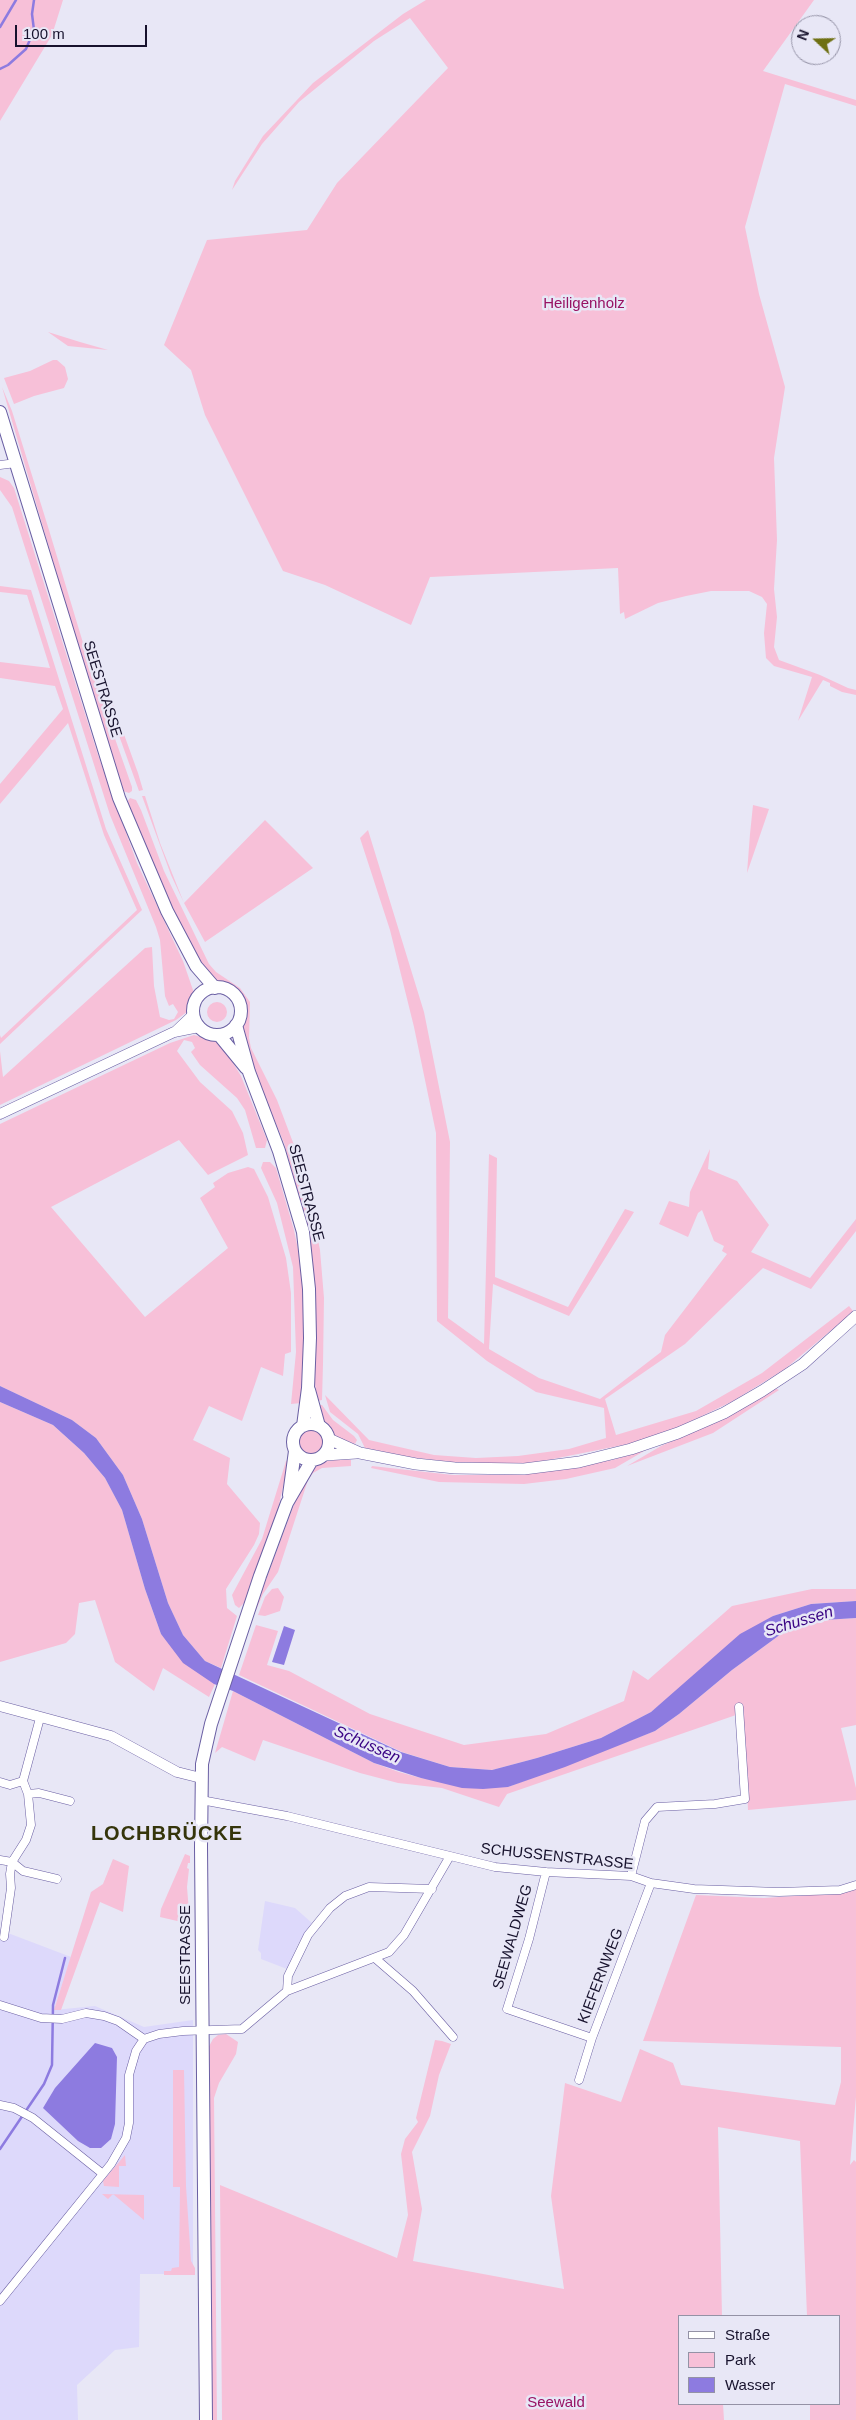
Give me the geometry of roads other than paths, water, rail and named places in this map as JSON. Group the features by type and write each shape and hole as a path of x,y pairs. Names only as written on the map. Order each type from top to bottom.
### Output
{"main road":[{"name":"SEESTRASSE","path":"0,412 119,798 161,900 196,966 215,988 229,991 238,1000 241,1013 236,1025 249,1072 279,1151 303,1232 309,1289 308,1388 303,1426"},
{"name":"SEESTRASSE","path":"194,1014 199,996 196,966"},
{"path":"199,996 215,988"},
{"path":"194,1014 199,1027"},
{"path":"219,1035 231,1030 236,1025"},
{"name":"SEESTRASSE","path":"199,1027 211,1034 219,1035 249,1072"},
{"path":"329,1439 360,1453 416,1464 489,1470 524,1469 580,1462 631,1449 678,1434 724,1413 803,1364 856,1316"},
{"name":"SEESTRASSE","path":"308,1388 319,1426"},
{"path":"324,1455 329,1445 329,1439 324,1429 308,1424 303,1426 294,1438 295,1451 303,1459 312,1460 324,1455 360,1453"},
{"name":"SEESTRASSE","path":"288,1503 295,1451"},
{"name":"SEESTRASSE","path":"206,2420 201,1800 204,1750 235,1651 288,1503 312,1460"}],"street":[{"path":"0,465 16,464"},
{"path":"174,1032 194,1014"},
{"path":"0,1114 174,1032 199,1027"},
{"path":"0,1706 111,1736 177,1772 201,1778"},
{"path":"631,1876 645,1821 658,1807 715,1804 744,1799 739,1707"},
{"path":"4,1936 12,1888 10,1874 12,1862 26,1840 31,1826 28,1794 23,1781 40,1718"},
{"path":"0,1782 10,1785 23,1781"},
{"path":"28,1794 39,1793 70,1801"},
{"name":"SCHUSSENSTRASSE","path":"201,1800 287,1816 495,1868 631,1876 652,1883 694,1889 779,1892 840,1890 856,1885"},
{"path":"0,2301 103,2174 126,2138 129,2123 129,2075 136,2051 144,2039 159,2034 242,2029 287,1991 376,1959 389,1952 404,1935 450,1856"},
{"path":"0,1860 12,1862 23,1871 57,1880"},
{"name":"SEEWALDWEG","path":"546,1872 529,1939 506,2009 592,2038"},
{"name":"KIEFERNWEG","path":"579,2080 592,2038 652,1883"},
{"path":"287,1991 288,1976 308,1934 330,1908 345,1896 368,1887 432,1889"},
{"path":"376,1959 413,1991 454,2037"},
{"path":"0,2005 22,2013 46,2018 62,2019 86,2013 104,2016 118,2021 144,2039"},
{"path":"0,2105 8,2106 33,2118 103,2174"}],"water":[{"name":"Schussen","path":"0,1386 72,1420 96,1438 123,1475 142,1519 168,1603 183,1635 205,1661 401,1752 450,1767 492,1770 601,1738 651,1712 740,1634 773,1616 811,1604 856,1601 856,1618 824,1620 781,1634 655,1731 565,1767 508,1787 483,1789 462,1788 421,1778 374,1763 233,1691 214,1684 183,1663 161,1634 145,1589 122,1510 105,1478 84,1453 53,1425 0,1402"},
{"path":"284,1626 295,1630 284,1665 272,1662"},
{"path":"95,2043 112,2048 117,2057 115,2124 111,2139 101,2148 90,2148 78,2141 43,2108 55,2088"}],"waterway":[{"path":"0,27 16,0"},
{"path":"0,69 8,65 26,49 34,30 32,14 34,0"},
{"path":"0,2149 44,2084 52,2065 53,2005 65,1958"}],"district":[{"name":"LOCHBRÜCKE","path":"167,1834"}],"park label":[{"name":"Heiligenholz","path":"584,304"},
{"name":"Seewald","path":"556,2403"}]}
